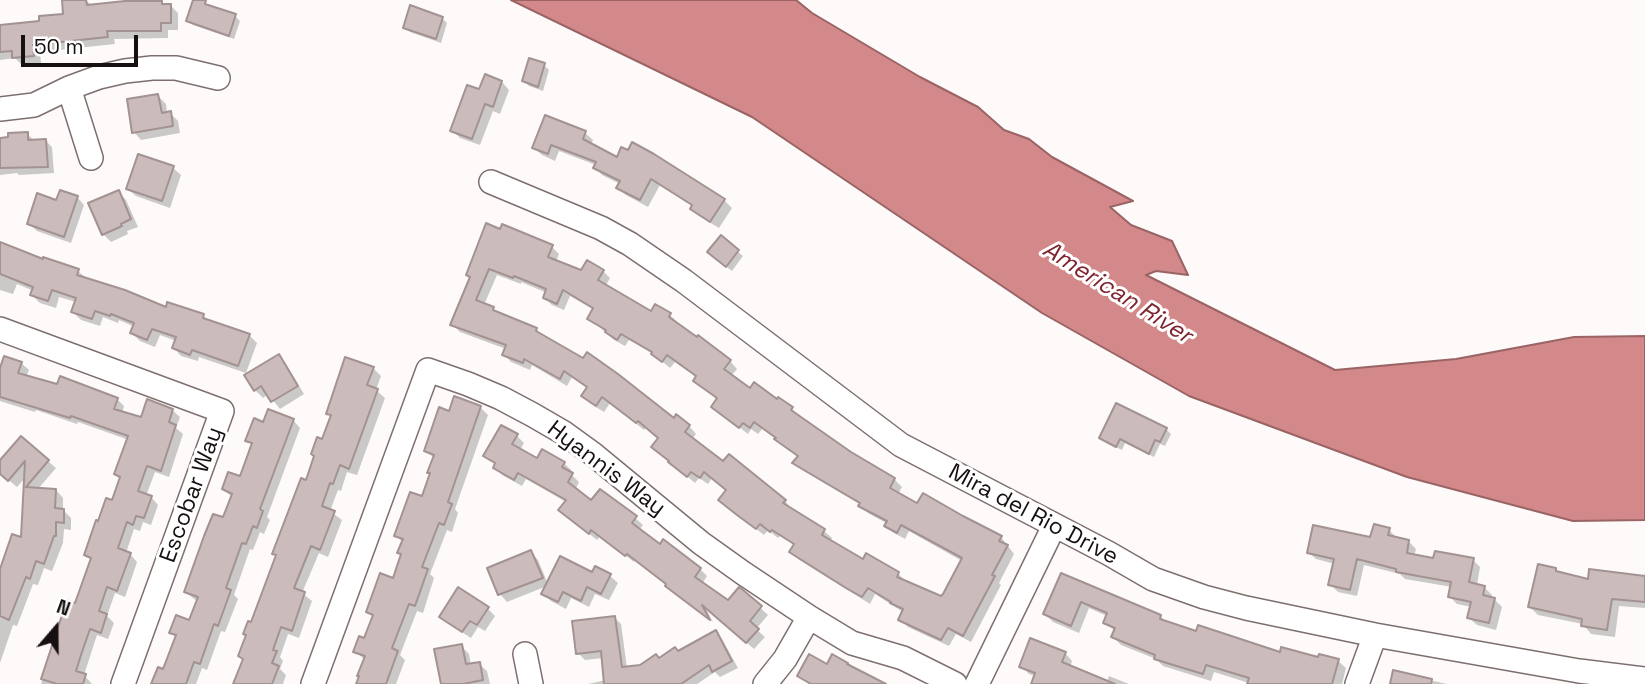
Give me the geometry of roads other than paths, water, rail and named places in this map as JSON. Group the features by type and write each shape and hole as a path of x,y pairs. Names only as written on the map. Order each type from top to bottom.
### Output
{"street":[{"path":"0,109 34,105 69,88 125,71 176,68 218,78"},
{"path":"69,88 90,158"},
{"name":"Mira del Rio Drive","path":"491,182 601,228 630,244 684,281 901,445 1153,579 1246,608 1375,635 1579,671 1645,678"},
{"name":"Escobar Way","path":"0,329 222,411 123,684"},
{"name":"Hyannis Way","path":"313,684 428,370 501,398 564,433 743,573 852,643 903,657 955,684"},
{"path":"977,684 1054,526"},
{"path":"765,684 785,659 809,617"},
{"path":"1357,684 1375,635"},
{"path":"525,654 531,684"}],"water":[{"name":"American River","path":"511,0 796,0 812,13 920,77 978,107 1004,130 1029,139 1052,157 1133,201 1110,207 1131,225 1172,241 1188,275 1156,271 1146,275 1335,370 1456,359 1574,337 1645,336 1645,520 1573,521 1407,477 1189,396 1042,313 752,117"}]}
